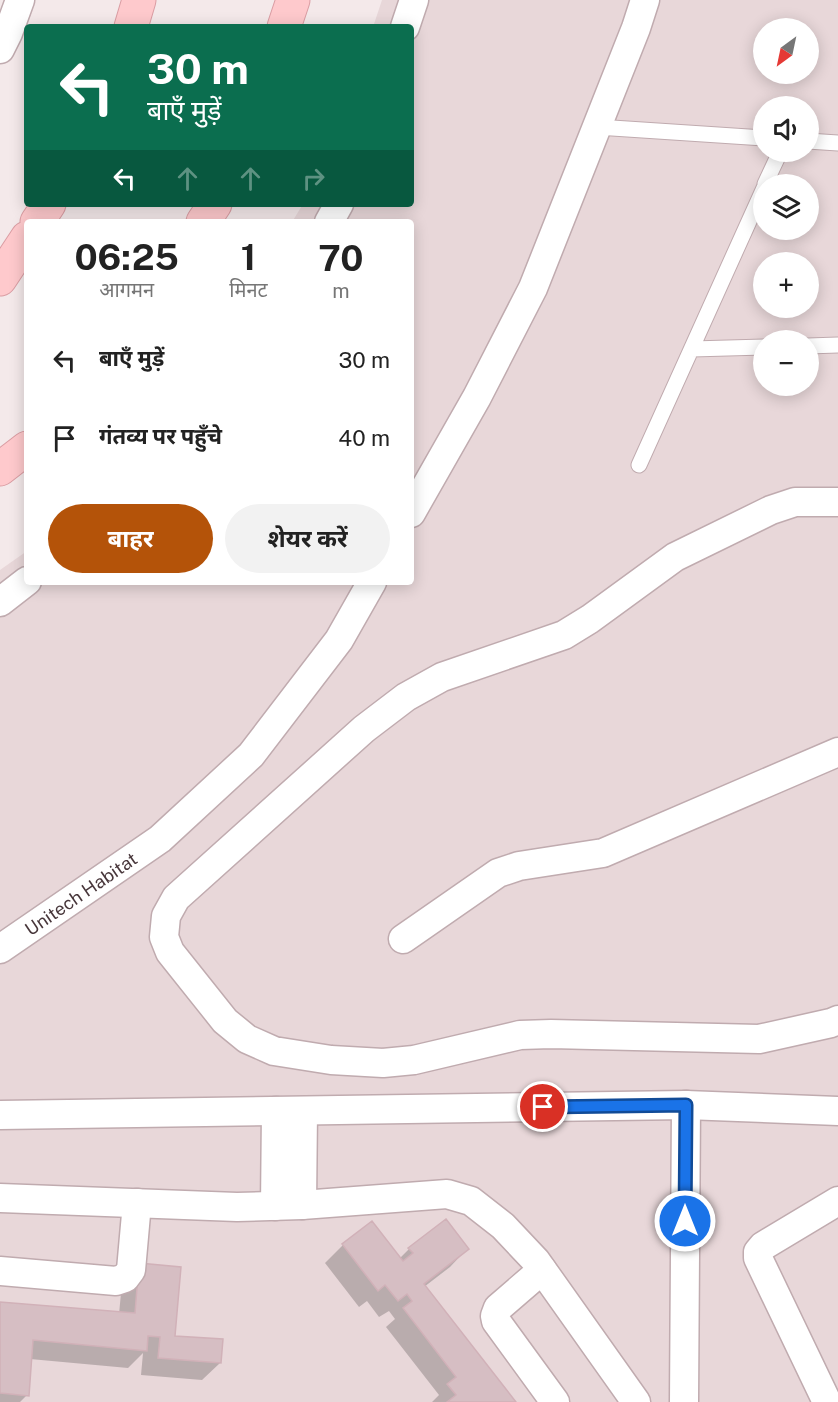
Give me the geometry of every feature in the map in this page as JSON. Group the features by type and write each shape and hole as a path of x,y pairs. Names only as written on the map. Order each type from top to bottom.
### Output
{"main road":[{"path":"132,24 139,0"},
{"path":"285,24 293,0"},
{"path":"0,279 24,243"},
{"path":"0,469 24,450"}],"street":[{"path":"0,49 20,0"},
{"path":"406,24 414,0"},
{"path":"414,508 477,397 533,288 645,0"},
{"path":"838,502 795,502 771,510 675,557 590,620 564,635 442,677 406,697 364,729 176,898 166,916 164,937 170,952 225,1021 247,1039 274,1051 331,1060 383,1063 414,1060 520,1035 759,1039 838,1020"},
{"path":"0,602 24,583"},
{"name":"Unitech Habitat","path":"0,949 160,839 251,755 339,640 370,585"},
{"path":"403,939 498,873 519,866 603,853 838,752"},
{"path":"684,1402 686,1105"},
{"path":"0,1115 686,1105 838,1111"},
{"path":"276,1111 289,1206"},
{"path":"289,1206 303,1111"},
{"path":"0,1198 237,1207 289,1206 447,1194 471,1201 503,1226 542,1270 636,1402"},
{"path":"827,1402 758,1258 758,1252 763,1246 838,1201"},
{"path":"0,1271 116,1281 126,1278 131,1270 136,1203"},
{"path":"542,1270 498,1308 495,1316 496,1321 555,1402"}],"lane":[{"path":"597,127 753,137"},
{"path":"819,142 838,143"},
{"path":"639,465 753,211"},
{"path":"819,346 838,345"},
{"path":"692,349 753,347"}],"shaded area":[{"path":"382,0 838,0 838,1402 0,1402 0,570 24,553 24,585 414,585 414,219 294,219 301,207 414,207 414,24 374,24"}],"building":[{"path":"446,1219 469,1249 424,1284 516,1402 447,1402 456,1395 447,1384 456,1377 403,1308 412,1301 407,1294 398,1301 385,1285 378,1291 342,1244 372,1221 403,1261 413,1253 408,1248"},
{"path":"139,1263 181,1267 175,1336 223,1339 221,1363 158,1358 160,1337 148,1336 147,1351 33,1340 29,1396 0,1393 0,1302 135,1313"}],"route":[{"path":"543,1107 686,1105 685,1221"}]}
